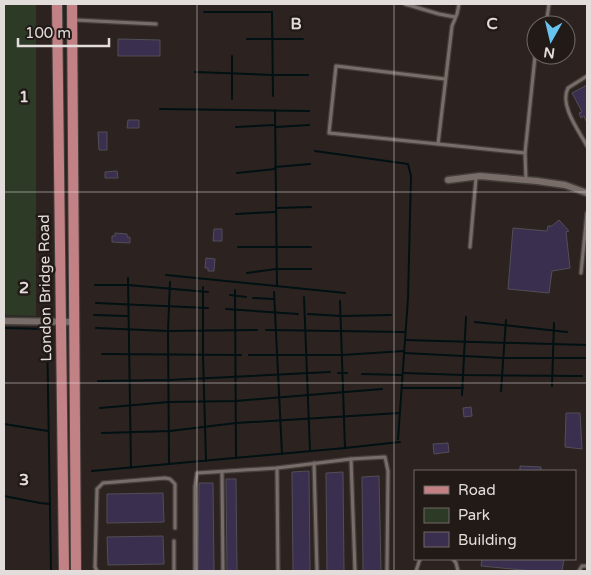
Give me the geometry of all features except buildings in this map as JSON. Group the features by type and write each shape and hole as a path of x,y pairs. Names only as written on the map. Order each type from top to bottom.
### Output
{"main road":[{"name":"London Bridge Road","path":"57,4 64,571"},
{"name":"London Bridge Road","path":"72,4 76,571"},
{"path":"58,104 72,103"}],"street":[{"path":"448,180 476,177 552,182 587,193"},
{"path":"4,321 73,322"}],"lane":[{"path":"405,4 438,14 456,17"},
{"path":"438,144 452,26 459,4"},
{"path":"72,20 156,24"},
{"path":"526,180 524,152 534,65"},
{"path":"445,79 336,66 329,133 524,152"},
{"path":"587,76 568,88 565,99 567,108 587,146"},
{"path":"470,247 476,177"},
{"path":"581,273 587,213"},
{"path":"195,571 195,487 197,473 277,468 385,457 388,471 387,571"},
{"path":"352,459 355,571"},
{"path":"314,464 317,571"},
{"path":"277,468 278,571"},
{"path":"222,472 223,571"},
{"path":"97,571 95,567 97,489 103,482 165,478 170,480 175,484 175,528"},
{"path":"174,541 174,571"},
{"path":"579,571 582,566 587,566"}],"green space":[{"path":"4,4 36,4 36,316 4,315"}],"waterway":[{"path":"204,12 272,12 273,96"},
{"path":"247,39 303,39"},
{"path":"232,56 232,99"},
{"path":"195,72 308,75"},
{"path":"160,109 309,111"},
{"path":"275,110 277,286"},
{"path":"236,127 275,125"},
{"path":"276,127 309,125"},
{"path":"315,151 408,164 411,176 408,298 398,439"},
{"path":"275,167 310,164"},
{"path":"237,173 275,169"},
{"path":"276,208 311,207"},
{"path":"236,214 275,212"},
{"path":"238,247 311,247"},
{"path":"247,273 276,269 311,269"},
{"path":"166,275 345,293"},
{"path":"128,278 131,468"},
{"path":"169,464 168,331 170,282"},
{"path":"95,285 128,285 208,292"},
{"path":"203,287 206,461"},
{"path":"235,290 236,458"},
{"path":"274,292 282,454"},
{"path":"230,295 246,297"},
{"path":"304,297 310,451"},
{"path":"253,298 274,299"},
{"path":"340,301 345,448 400,442"},
{"path":"96,303 208,308"},
{"path":"226,309 298,314"},
{"path":"308,314 341,316 391,315"},
{"path":"94,315 128,316"},
{"path":"462,395 466,317"},
{"path":"501,391 506,320"},
{"path":"475,322 567,332"},
{"path":"552,386 554,323"},
{"path":"4,328 47,329 51,571"},
{"path":"96,328 168,331 257,330"},
{"path":"266,330 405,332"},
{"path":"405,340 587,345"},
{"path":"249,355 342,355 404,351"},
{"path":"404,353 503,358 587,358"},
{"path":"102,354 241,355"},
{"path":"98,381 169,380 330,372"},
{"path":"338,373 347,373"},
{"path":"403,373 582,376"},
{"path":"362,374 402,375"},
{"path":"403,388 463,388"},
{"path":"100,408 169,402 236,401 382,389"},
{"path":"102,433 170,431 236,423 400,413"},
{"path":"4,424 48,431"},
{"path":"92,471 345,448"},
{"path":"4,496 50,504"}]}
